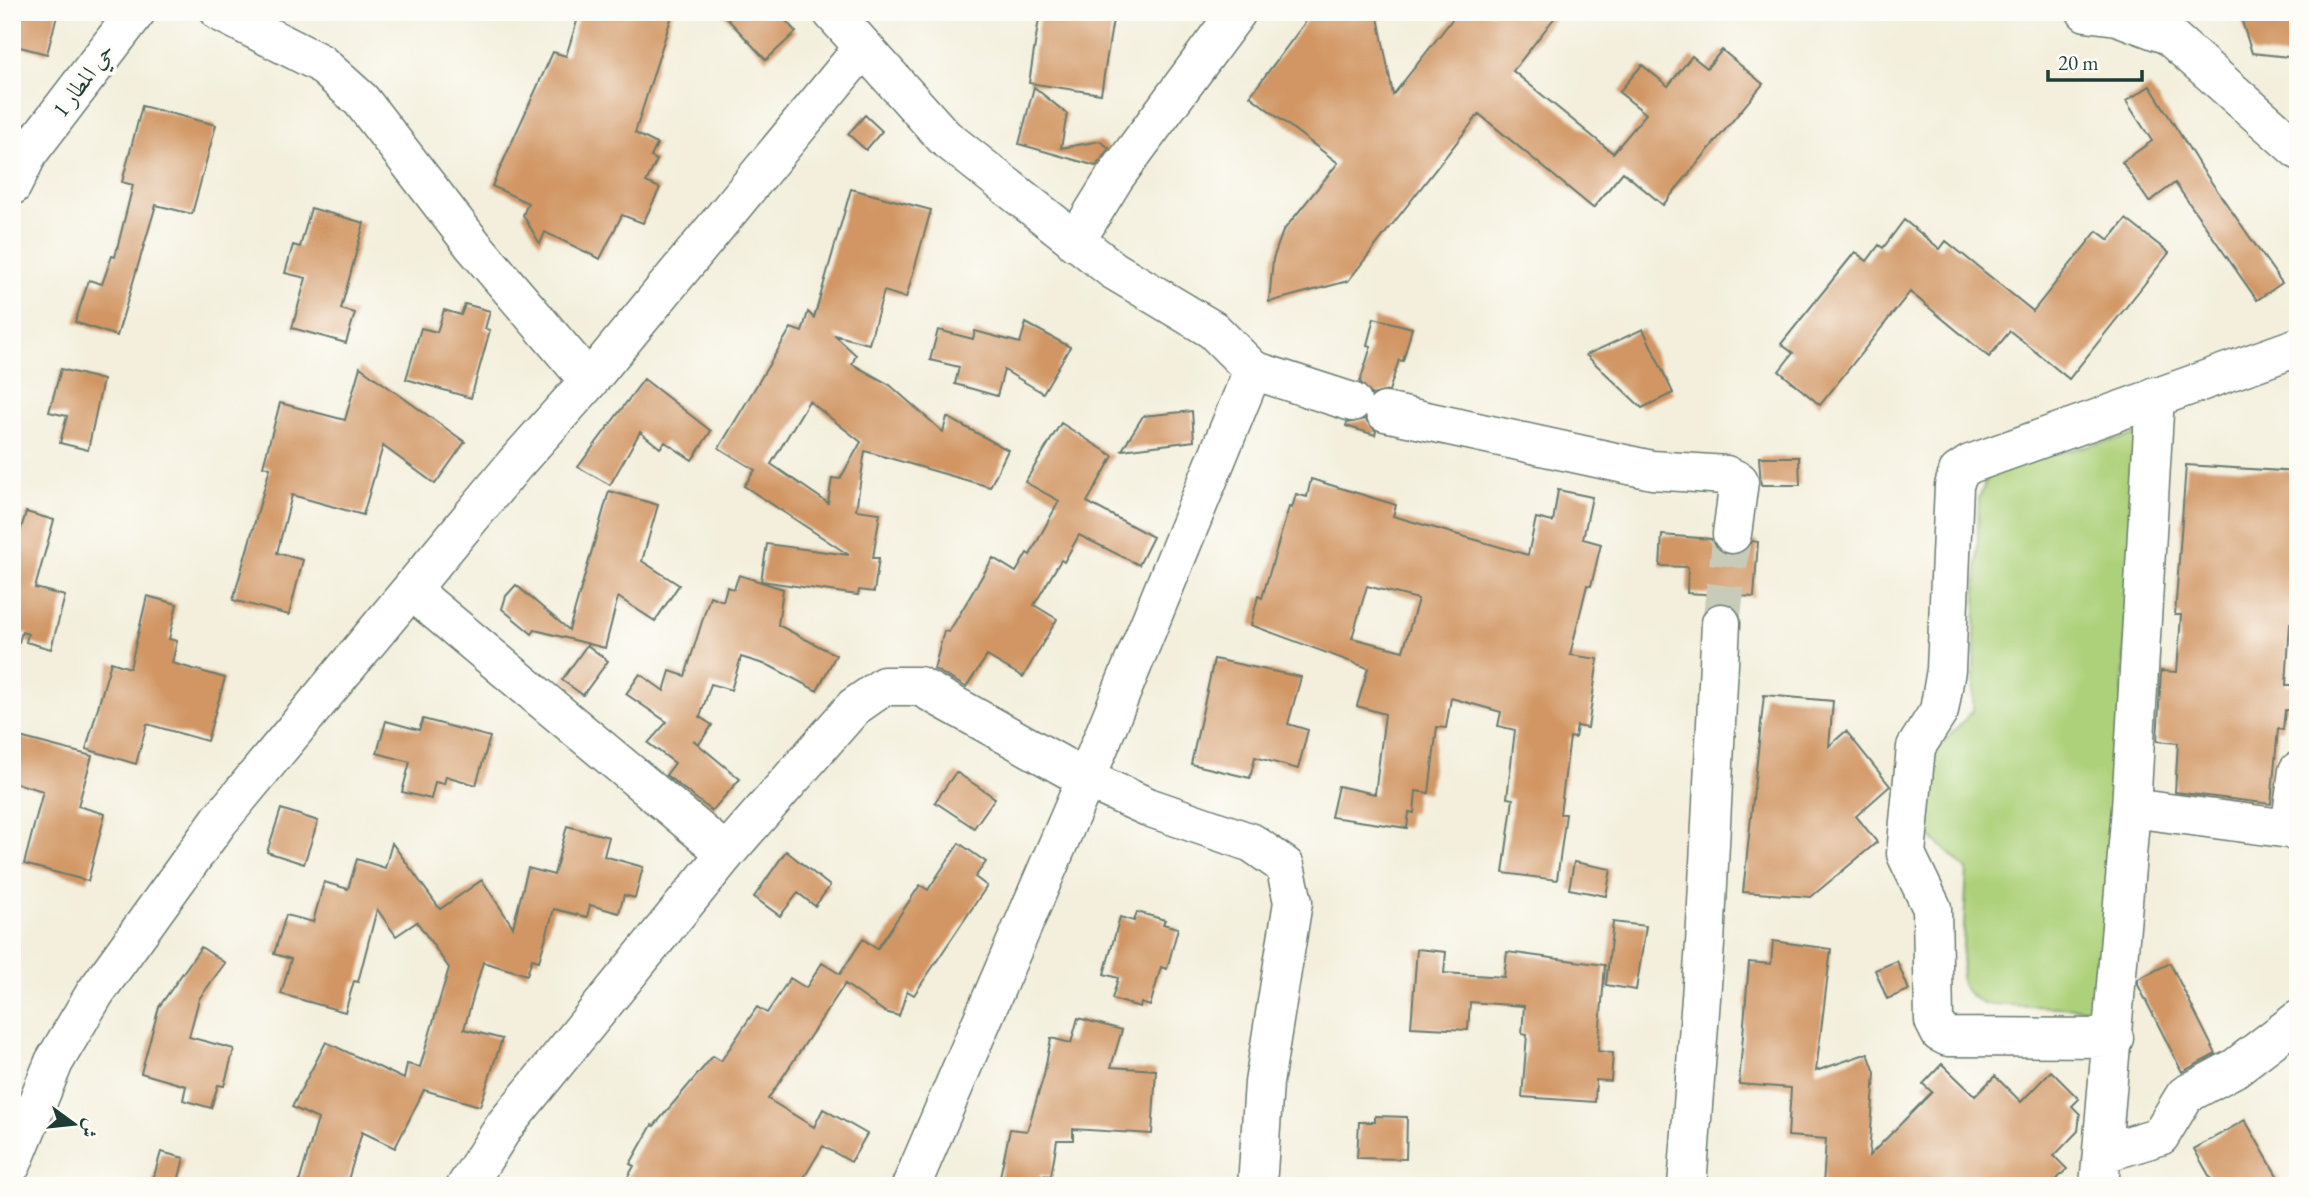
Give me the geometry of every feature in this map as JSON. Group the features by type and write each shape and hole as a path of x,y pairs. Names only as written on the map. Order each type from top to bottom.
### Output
{"street":[{"name":"حي المطار 1","path":"12,186 29,152 136,12"},
{"path":"220,12 320,63 361,100 472,245 589,382"},
{"path":"832,12 862,49 944,137 1113,270 1213,330 1253,370 1368,407 1652,470 1726,475 1739,481 1732,534"},
{"path":"1075,242 1115,177 1237,12"},
{"path":"2086,12 2117,16 2168,34 2298,150"},
{"path":"12,1164 54,1062 95,993 219,821 515,464 589,382 862,49"},
{"path":"2114,1038 1948,1037 1940,1033 1934,1021 1932,908 1906,855 1916,747 1939,711 1946,670 1954,486 1958,472 1970,464 2298,347"},
{"path":"911,1186 1086,779 1253,370"},
{"path":"2102,1170 2131,808 2155,396"},
{"path":"412,591 726,853"},
{"path":"1687,1186 1705,944 1721,623"},
{"path":"466,1186 505,1125 726,853 854,707 884,686 919,686 1086,779 1148,807 1252,843 1286,866 1293,902 1264,1083 1257,1186"},
{"path":"2131,808 2294,831 2298,771"},
{"path":"2102,1170 2160,1136 2185,1095 2235,1068 2298,1020"}],"green space":[{"path":"2138,435 2103,1009 1983,1004 1970,995 1961,982 1967,870 1930,836 1930,756 1973,711 1979,498 1987,479 2000,466"}],"building":[{"path":"12,12 58,12 47,54 12,45"},
{"path":"580,12 673,12 635,133 657,144 651,157 657,160 646,182 660,188 643,223 622,215 600,259 545,232 540,244 523,215 528,203 492,186 553,52 566,56"},
{"path":"721,12 778,12 796,32 766,60"},
{"path":"1040,12 1069,12 1113,19 1101,94 1029,83"},
{"path":"1319,12 1377,12 1393,95 1458,12 1559,12 1513,71 1613,153 1646,114 1619,92 1642,65 1668,86 1692,56 1707,68 1722,50 1763,84 1663,205 1623,172 1593,208 1479,114 1348,281 1269,302 1273,259 1283,231 1338,163 1250,96 1310,16"},
{"path":"2239,12 2298,12 2298,58 2252,53"},
{"path":"2150,86 2200,166 2282,283 2257,300 2175,183 2149,202 2122,162 2152,141 2126,101"},
{"path":"1034,87 1067,114 1061,148 1100,141 1109,148 1096,166 1019,144"},
{"path":"142,106 216,125 192,214 156,205 117,336 75,322 89,280 102,284 112,256 115,257 133,185 122,182"},
{"path":"865,115 882,131 866,150 848,134"},
{"path":"851,189 931,210 906,298 884,291 869,344 834,335 856,355 852,364 890,385 943,432 947,417 1008,450 990,487 865,451 856,510 880,513 873,558 879,558 874,592 859,590 858,595 761,581 767,544 849,555 744,486 755,470 719,448 791,328 802,332 808,312 814,318","holes":["809,401 861,442 840,479 832,478 828,503 771,464"]},
{"path":"311,208 364,223 341,309 355,313 346,343 292,328 306,278 285,273 293,245 300,247"},
{"path":"2126,219 2169,253 2069,379 2010,331 1989,357 1910,292 1820,405 1779,371 1793,353 1781,344 1855,252 1867,261 1879,245 1883,248 1904,220 1940,249 1946,241 2033,311 2097,231 2109,240"},
{"path":"465,304 490,311 485,329 490,330 471,398 406,379 421,328 437,332 444,310 461,315"},
{"path":"1374,318 1412,328 1403,361 1399,360 1389,391 1372,395 1360,382 1371,346 1367,345"},
{"path":"1026,323 1070,347 1043,393 1004,370 997,396 955,384 959,367 930,360 938,330 973,339 975,331 1020,343"},
{"path":"1643,329 1673,393 1642,408 1586,355"},
{"path":"360,367 465,442 435,484 383,446 363,515 292,495 277,553 303,560 289,615 233,600 270,468 263,466 280,403 345,420"},
{"path":"61,369 103,380 88,450 60,443 67,416 49,412"},
{"path":"644,379 711,431 692,460 665,442 660,448 640,432 610,485 578,467"},
{"path":"1192,411 1194,441 1122,450 1143,416"},
{"path":"1365,419 1376,431 1375,435 1346,426 1347,423"},
{"path":"1061,423 1113,456 1087,502 1153,537 1139,565 1079,535 1034,605 1057,619 1023,677 987,656 966,687 934,669 944,631 949,632 993,558 1016,572 1027,553 1030,555 1059,501 1025,482"},
{"path":"1759,457 1799,457 1800,485 1761,485"},
{"path":"2186,465 2298,472 2298,624 2290,623 2286,685 2298,685 2298,710 2285,710 2283,730 2278,729 2271,804 2175,792 2178,743 2157,741 2161,671 2177,672 2181,615 2175,615"},
{"path":"1311,479 1396,505 1393,516 1528,555 1536,518 1553,522 1558,490 1592,497 1583,539 1601,544 1591,586 1587,585 1570,655 1598,659 1588,728 1577,726 1575,738 1570,737 1560,814 1566,814 1557,880 1503,873 1513,799 1507,798 1515,730 1498,726 1501,712 1451,698 1446,728 1437,727 1429,793 1416,791 1414,813 1409,812 1407,828 1331,817 1338,786 1375,794 1385,714 1357,706 1368,668 1251,625 1258,596 1262,598 1289,507 1292,508 1296,494 1307,497","holes":["1367,586 1418,599 1403,651 1352,638"]},
{"path":"609,491 658,505 642,561 679,585 655,621 618,597 605,648 535,630 532,634 502,609 506,596 516,585 569,630"},
{"path":"26,512 54,520 35,588 65,596 51,649 26,642 28,634 22,632 19,642 12,641 12,537 18,539"},
{"path":"1662,535 1711,539 1718,551 1730,556 1741,554 1752,541 1758,542 1754,597 1687,593 1688,567 1660,566"},
{"path":"739,575 783,589 778,625 836,655 817,691 770,666 741,657 731,690 711,684 700,717 712,725 699,744 693,740 740,779 712,811 666,775 675,763 648,743 667,722 626,694 640,674 664,691 670,671 685,676 710,596 723,601 727,587 734,589"},
{"path":"147,596 177,604 169,639 177,641 172,663 225,678 207,741 147,724 136,764 86,749 111,662 130,668"},
{"path":"587,645 608,661 583,695 562,680"},
{"path":"1214,659 1301,677 1288,724 1308,730 1298,769 1255,757 1250,778 1191,764"},
{"path":"1764,695 1833,701 1829,746 1846,731 1890,786 1856,816 1877,842 1811,897 1743,892"},
{"path":"423,719 490,737 476,785 446,776 444,784 435,782 431,799 402,792 410,762 377,753 386,721 419,730"},
{"path":"12,735 92,756 78,806 105,814 88,881 24,864 43,791 12,782"},
{"path":"956,772 995,798 974,828 935,802"},
{"path":"281,809 318,821 304,864 267,852"},
{"path":"567,826 609,837 604,856 643,867 635,898 624,895 619,913 590,905 587,917 554,909 539,961 532,959 527,975 483,962 464,1029 502,1039 480,1106 424,1090 395,1148 362,1132 348,1180 345,1179 343,1186 298,1186 318,1119 292,1107 326,1042 404,1079 407,1064 420,1067 449,968 417,922 396,936 377,909 358,982 354,981 345,1012 281,994 291,959 274,954 286,915 313,922 324,882 348,889 357,859 385,868 392,843 440,909 482,880 513,927 528,868 554,875"},
{"path":"959,843 986,862 975,877 987,886 914,995 907,991 899,1016 885,1012 845,984 768,1099 814,1127 823,1109 867,1134 851,1162 823,1146 799,1186 623,1186 634,1166 630,1164 652,1125 654,1126 713,1056 721,1061 757,1007 767,1013 790,978 806,988 822,963 840,974 863,939 877,949 920,885 928,890"},
{"path":"786,851 830,886 815,906 798,893 780,916 754,897"},
{"path":"1574,862 1611,869 1606,896 1569,889"},
{"path":"1137,912 1165,920 1163,924 1178,928 1167,969 1161,967 1150,1006 1141,1003 1140,1007 1112,999 1118,978 1104,974 1120,917 1134,921"},
{"path":"1613,922 1646,926 1636,990 1606,985"},
{"path":"1773,941 1831,949 1816,1071 1868,1053 1875,1073 1869,1156 1932,1092 1923,1084 1942,1064 1975,1096 1995,1076 2021,1102 2051,1071 2079,1099 2072,1106 2080,1114 2078,1131 2054,1156 2067,1169 2050,1186 1823,1186 1826,1139 1788,1136 1791,1088 1739,1084 1749,962 1771,964"},
{"path":"201,947 225,963 199,999 189,1037 234,1049 224,1086 218,1085 211,1108 183,1100 186,1086 141,1073 159,1007"},
{"path":"1417,949 1446,952 1444,973 1504,977 1507,952 1605,965 1598,1051 1613,1053 1611,1081 1596,1080 1595,1102 1522,1097 1527,1035 1522,1034 1524,1006 1470,1002 1468,1030 1411,1027"},
{"path":"1897,961 1909,990 1887,999 1875,970"},
{"path":"2170,963 2216,1054 2182,1072 2138,985 2138,979"},
{"path":"1078,1018 1122,1030 1111,1067 1156,1070 1152,1134 1073,1129 1073,1140 1057,1140 1051,1176 1040,1175 1038,1186 998,1186 1010,1129 1027,1131 1044,1075 1051,1038 1071,1043"},
{"path":"1375,1116 1407,1117 1406,1159 1357,1158 1359,1122 1375,1122"},
{"path":"2245,1120 2283,1186 2215,1186 2194,1149"},
{"path":"161,1152 184,1158 177,1186 151,1186"}],"tunnel":[{"path":"1721,623 1732,534"}]}
